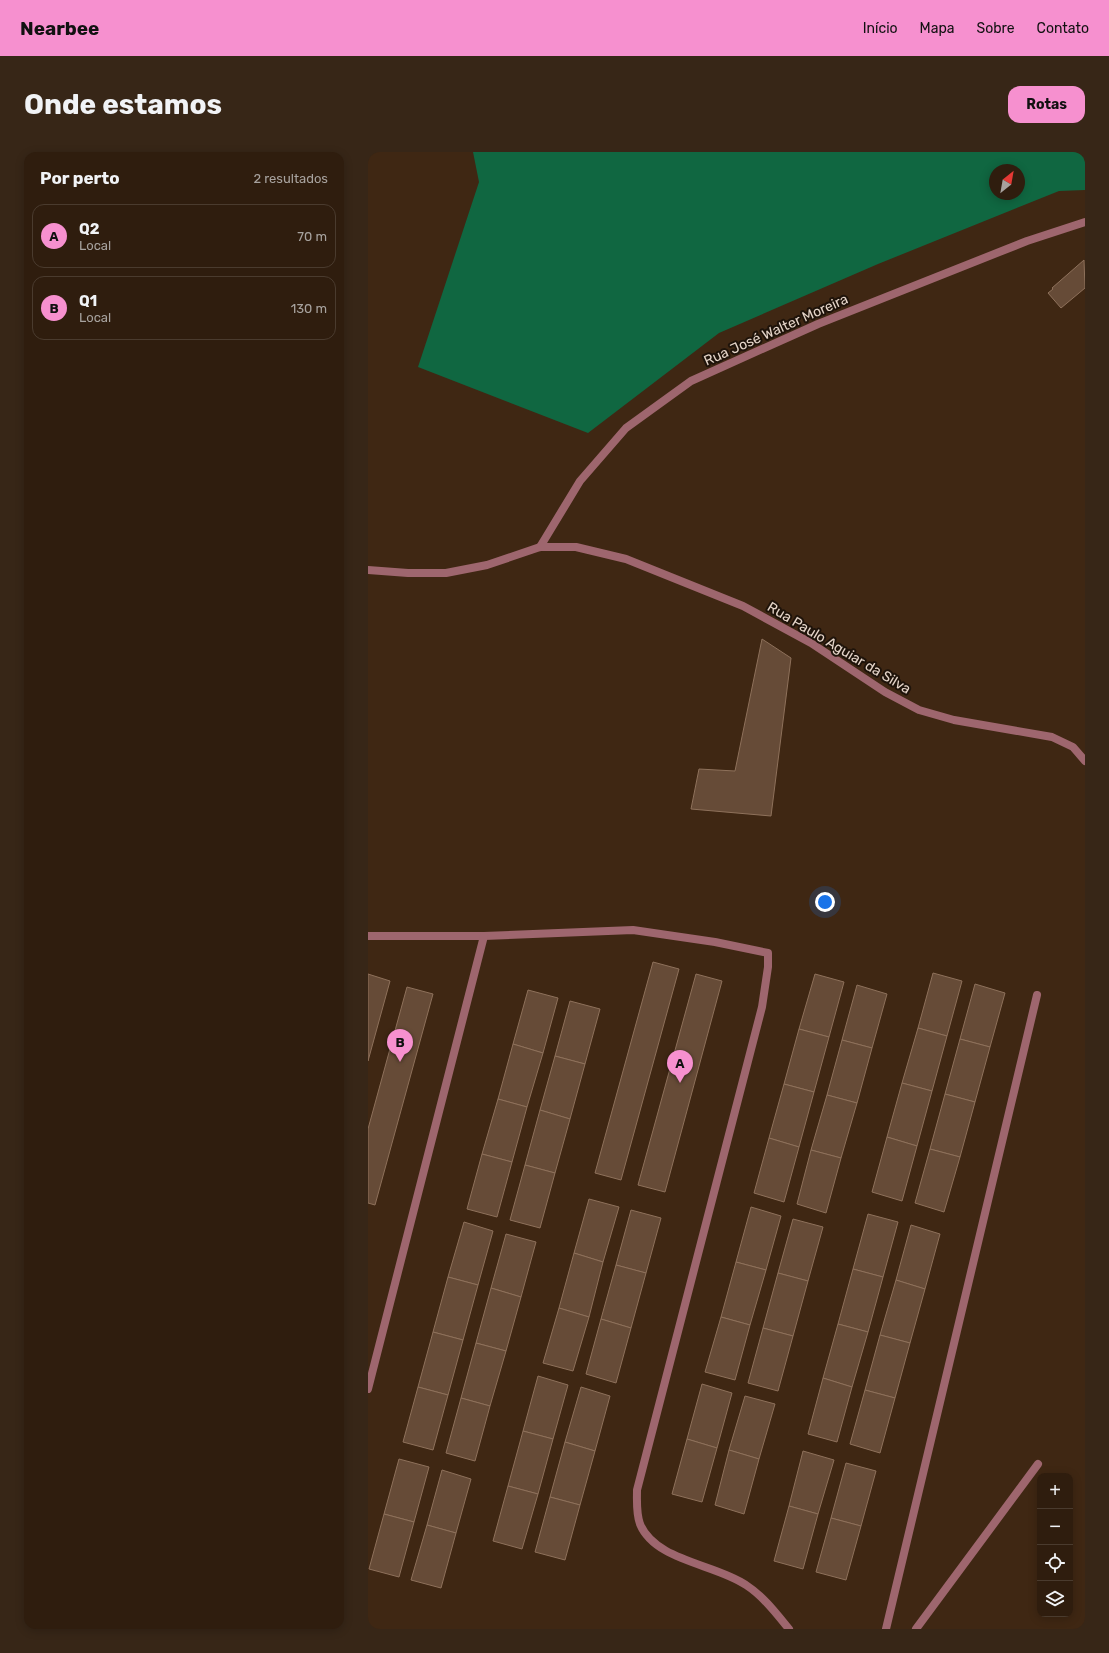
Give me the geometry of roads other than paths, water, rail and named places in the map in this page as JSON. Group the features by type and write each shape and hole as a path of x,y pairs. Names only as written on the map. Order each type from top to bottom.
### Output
{"street":[{"name":"Rua José Walter Moreira","path":"540,547 580,482 626,428 691,381 818,324 1027,241 1085,222"},
{"name":"Rua Paulo Aguiar da Silva","path":"368,570 408,573 446,572 487,566 540,547 576,547 626,559 743,606 811,643 885,692 919,710 954,720 1052,737 1073,747 1085,761"},
{"path":"368,936 484,936 633,930 715,942 768,953 768,967 762,1007 637,1490 636,1509 640,1524 647,1535 657,1545 670,1554 726,1574 747,1585 772,1608 789,1629"},
{"path":"368,1389 484,936"},
{"path":"886,1629 1037,995"},
{"path":"916,1629 1038,1464"}],"place":[{"name":"Q1","path":"400,1062"},
{"name":"Q2","path":"680,1083"}]}
